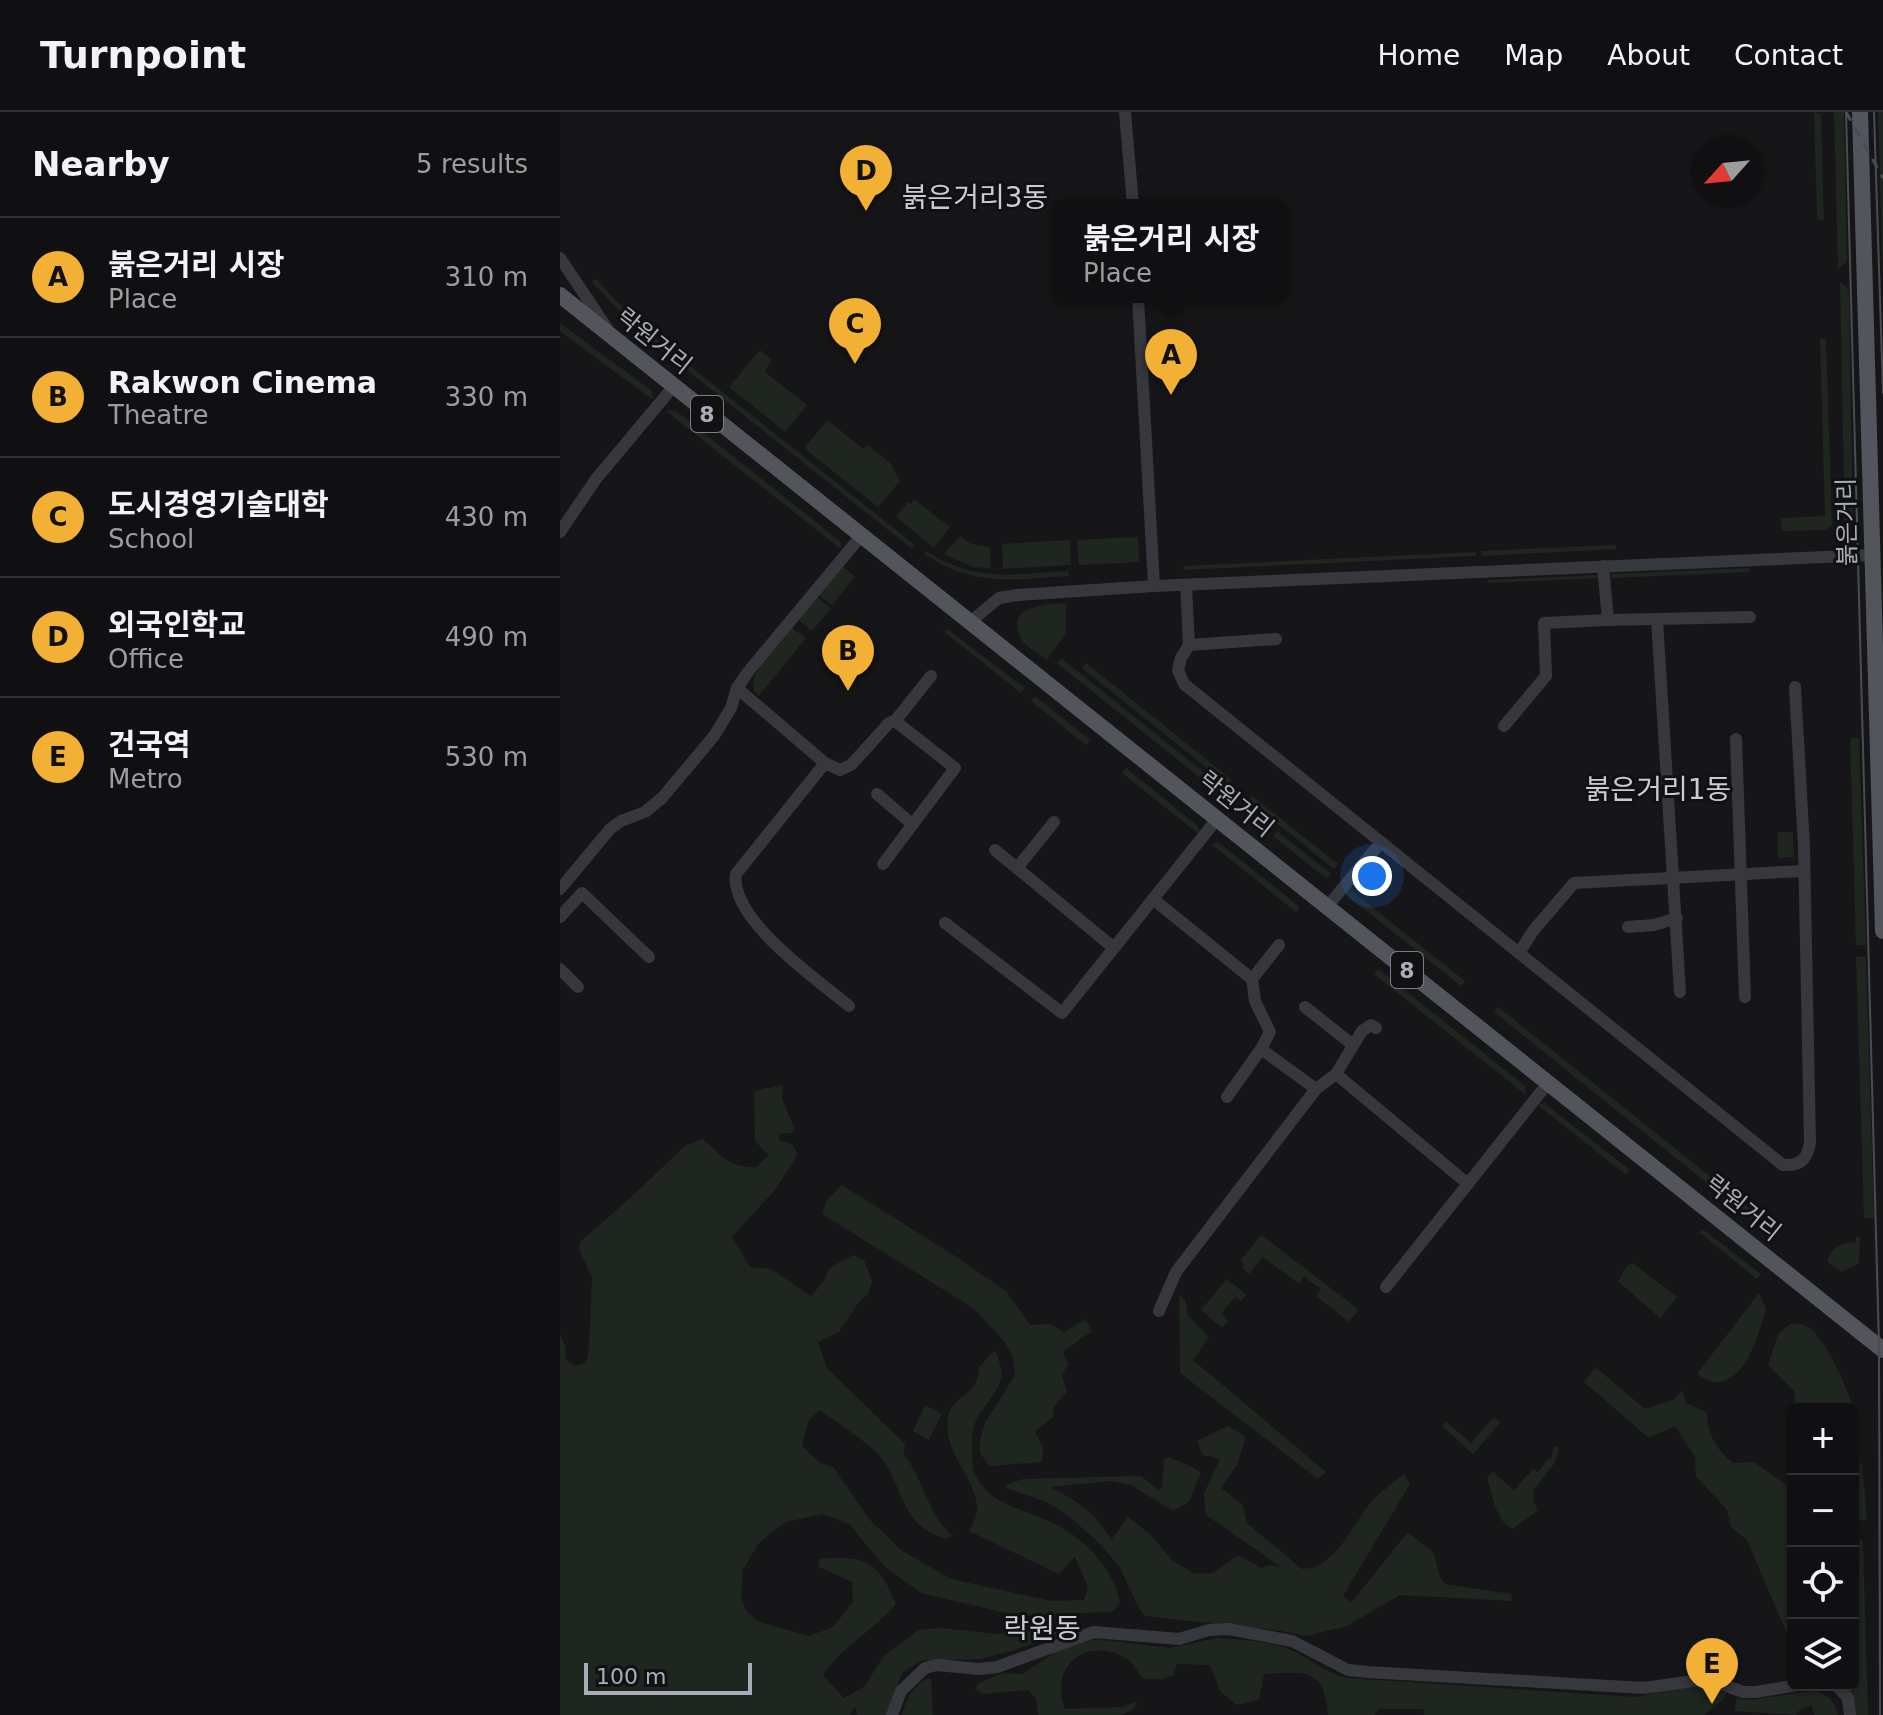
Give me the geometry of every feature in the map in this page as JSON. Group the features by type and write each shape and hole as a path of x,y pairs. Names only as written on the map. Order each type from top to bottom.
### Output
{"main road":[{"name":"붉은거리","path":"1860,112 1883,931"},
{"name":"락원거리","path":"560,295 1883,1350"}],"street":[{"path":"1125,112 1132,199"},
{"path":"560,258 613,338"},
{"path":"1138,303 1154,586"},
{"path":"560,532 596,479 673,387"},
{"path":"560,889 610,829 645,812 662,798 714,736 731,708 737,688 861,536"},
{"path":"970,622 999,598 1154,586 1872,555"},
{"path":"1603,566 1608,620"},
{"path":"1186,585 1189,645 1178,670 1184,684 1783,1165 1792,1166 1808,1156 1810,1143 1804,871 1795,687"},
{"path":"1504,726 1546,676 1544,623 1750,617"},
{"path":"1657,619 1680,992"},
{"path":"1189,645 1276,639"},
{"path":"737,688 825,763 840,770 851,765 889,723 895,721 931,676"},
{"path":"883,864 955,768 895,721"},
{"path":"1736,739 1745,997"},
{"path":"825,763 736,874 734,886 760,931 849,1006"},
{"path":"877,794 912,824"},
{"path":"945,923 1062,1013 1217,819"},
{"path":"1017,868 1054,822"},
{"path":"1327,907 1381,842"},
{"path":"995,850 1114,948"},
{"path":"1519,953 1533,931 1574,883 1804,871"},
{"path":"560,917 582,893 649,957"},
{"path":"1153,899 1252,979 1255,1001 1270,1032 1227,1097"},
{"path":"1628,927 1654,925 1677,918"},
{"path":"1252,979 1279,945"},
{"path":"560,969 578,987"},
{"path":"1305,1007 1353,1045"},
{"path":"1159,1311 1176,1272 1316,1089 1336,1074 1362,1031 1371,1025 1376,1028"},
{"path":"1261,1049 1316,1089"},
{"path":"1336,1074 1468,1184"},
{"path":"1386,1287 1548,1083"},
{"path":"892,1715 901,1691 925,1668 937,1665 979,1669 997,1667 1061,1642 1103,1631 1179,1639 1209,1630 1228,1629 1292,1641 1348,1670 1367,1672 1644,1688 1707,1679 1743,1692 1787,1687"},
{"path":"1842,1691 1848,1698 1850,1715"}],"shaded area":[{"path":"1814,112 1821,114 1824,220 1817,220"},
{"path":"1834,112 1844,112 1847,261 1838,270"},
{"path":"1878,112 1883,112 1883,283"},
{"path":"596,279 642,328 915,545 912,549 639,332 592,282"},
{"path":"1840,282 1849,292 1853,524 1845,537"},
{"path":"560,323 652,391 653,400 560,331"},
{"path":"1820,339 1826,339 1832,526 1825,530 1782,531 1781,518 1825,516"},
{"path":"760,350 772,359 765,372 807,405 785,432 729,387"},
{"path":"666,411 676,411 840,541 842,550"},
{"path":"828,420 863,449 868,445 890,463 900,481 878,507 804,448"},
{"path":"914,499 950,527 934,548 896,517"},
{"path":"960,536 971,544 990,547 991,568 972,567 944,554"},
{"path":"1138,537 1139,562 1079,565 1077,540"},
{"path":"1070,540 1071,565 1003,569 1002,544"},
{"path":"1616,545 1616,549 1481,556 1481,551"},
{"path":"926,551 944,561 978,572 1068,571 1069,576 977,577 942,565 924,554"},
{"path":"1476,552 1476,556 1183,570 1183,566"},
{"path":"842,566 855,577 832,605 819,595"},
{"path":"1749,568 1749,572 1611,578 1611,574"},
{"path":"1600,575 1600,578 1488,583 1488,580"},
{"path":"817,597 831,608 812,631 798,620"},
{"path":"1066,603 1066,633 1047,660 1021,639 1018,620 1029,609"},
{"path":"792,628 806,638 759,696 754,691 756,673"},
{"path":"949,630 1025,688 1021,693 943,631"},
{"path":"1061,658 1237,799 1233,804 1057,663"},
{"path":"1086,663 1232,780 1228,785 1082,668"},
{"path":"1035,696 1090,740 1086,745 1031,701"},
{"path":"1859,737 1866,945 1856,945 1850,738"},
{"path":"1126,768 1198,826 1201,836 1122,773"},
{"path":"1252,796 1338,864 1334,869 1248,800"},
{"path":"1277,831 1331,874 1327,879 1273,836"},
{"path":"1778,832 1793,832 1794,857 1778,858"},
{"path":"1218,842 1300,907 1296,912 1211,844"},
{"path":"1348,888 1465,981 1461,986 1344,893"},
{"path":"1856,957 1866,957 1874,1218 1864,1218"},
{"path":"1378,969 1525,1086 1526,1095 1374,974"},
{"path":"1498,1007 1762,1218 1758,1224 1494,1012"},
{"path":"783,1085 782,1098 794,1128 791,1133 779,1134 779,1140 792,1144 798,1154 775,1190 732,1237 750,1267 771,1269 811,1296 824,1281 829,1268 853,1255 864,1260 872,1281 869,1292 839,1332 818,1342 827,1368 905,1444 904,1455 931,1507 953,1536 946,1539 921,1526 906,1507 878,1454 820,1410 809,1420 802,1446 820,1463 833,1467 870,1520 901,1550 951,1579 1051,1601 1084,1600 1088,1587 1075,1557 1059,1574 969,1531 977,1514 976,1498 950,1444 948,1420 950,1410 973,1387 979,1367 995,1350 1002,1376 997,1390 977,1418 972,1437 973,1469 979,1482 998,1499 1057,1525 1078,1539 1106,1568 1120,1603 1114,1611 1108,1612 1018,1616 921,1593 884,1566 849,1524 823,1514 785,1522 759,1543 743,1570 741,1596 746,1611 759,1622 809,1636 833,1627 853,1602 852,1582 819,1567 819,1559 848,1558 876,1569 896,1604 840,1655 823,1675 844,1698 864,1687 884,1656 918,1630 940,1628 997,1634 1077,1621 1076,1627 1012,1651 980,1659 920,1661 902,1673 886,1715 857,1715 855,1707 850,1715 560,1715 560,1334 566,1360 574,1366 586,1363 592,1278 579,1249 580,1242 686,1145 703,1139 733,1163 757,1167 768,1155 755,1141 754,1091"},
{"path":"1544,1103 1630,1170 1626,1175 1538,1105"},
{"path":"842,1185 1007,1292 1030,1325 1050,1324 1064,1332 1085,1319 1092,1331 1063,1352 1068,1364 1062,1375 1067,1392 1053,1408 1054,1416 1035,1432 1043,1447 1042,1462 989,1466 980,1453 980,1440 985,1423 1015,1375 1013,1358 1005,1342 973,1308 822,1214 827,1200"},
{"path":"1704,1230 1761,1274 1757,1279 1699,1232"},
{"path":"1261,1235 1357,1308 1349,1322 1316,1296 1321,1289 1304,1277 1299,1284 1263,1257 1249,1274 1242,1268 1244,1264 1240,1261"},
{"path":"1856,1237 1860,1237 1859,1263 1842,1272 1827,1262 1834,1250 1856,1242"},
{"path":"1633,1263 1677,1297 1660,1318 1618,1281 1627,1266"},
{"path":"1227,1279 1246,1295 1241,1301 1235,1297 1222,1313 1228,1321 1222,1328 1201,1310"},
{"path":"1759,1293 1766,1309 1755,1343 1743,1366 1725,1381 1712,1382 1697,1374"},
{"path":"1179,1294 1185,1299 1188,1316 1209,1337 1193,1360 1326,1472 1318,1479 1180,1373"},
{"path":"1790,1324 1810,1328 1836,1366 1852,1403 1795,1403 1794,1391 1768,1365 1778,1334"},
{"path":"1595,1367 1645,1409 1673,1400 1682,1391 1686,1403 1707,1412 1711,1434 1727,1458 1733,1463 1754,1462 1787,1486 1787,1634 1747,1540 1731,1527 1727,1510 1696,1476 1695,1457 1675,1426 1649,1438 1584,1382"},
{"path":"925,1405 942,1414 929,1440 913,1431"},
{"path":"1494,1417 1500,1423 1473,1454 1442,1426 1446,1422 1471,1443"},
{"path":"1228,1426 1246,1437 1237,1465 1221,1488 1242,1504 1247,1523 1302,1569 1315,1567 1335,1552 1374,1499 1404,1474 1410,1484 1343,1596 1351,1603 1408,1532 1434,1553 1445,1584 1511,1594 1512,1601 1400,1595 1347,1626 1306,1636 1145,1616 1119,1566 1099,1543 1070,1517 1047,1502 1006,1488 1008,1484 1023,1479 1141,1476 1159,1490 1162,1488 1164,1460 1169,1457 1201,1473 1189,1502 1173,1511 1131,1485 1111,1481 1050,1487 1085,1509 1100,1523 1111,1540 1128,1517 1150,1534 1173,1561 1195,1574 1213,1573 1238,1555 1261,1568 1269,1565 1281,1567 1206,1515 1204,1493 1220,1459 1203,1455 1197,1441"},
{"path":"1554,1446 1559,1447 1554,1464 1533,1491 1538,1510 1513,1529 1498,1514 1487,1477 1493,1472 1514,1490 1533,1469 1538,1472 1551,1459"},
{"path":"1859,1463 1862,1463 1867,1518 1859,1519"},
{"path":"1859,1538 1863,1541 1868,1715 1854,1715 1845,1691 1859,1691"},
{"path":"1217,1638 1273,1644 1347,1678 1636,1697 1688,1683 1726,1693 1723,1700 1704,1715 1424,1715 1423,1709 1379,1709 1375,1715 1328,1715 1326,1699 1317,1680 1301,1673 1264,1674 1259,1700 1236,1705 1220,1691 1210,1665 1177,1664 1173,1675 1162,1679 1143,1679 1127,1659 1098,1650 1085,1653 1067,1668 1061,1694 1065,1709 1124,1707 1135,1702 1137,1704 1132,1710 1121,1715 1038,1715 1036,1699 1028,1690 982,1694 975,1689 979,1683 1003,1673 1022,1674 1057,1651 1096,1639 1170,1648"},
{"path":"931,1679 933,1715 902,1715 910,1694"},
{"path":"1811,1691 1829,1698 1838,1715 1814,1715 1811,1705 1796,1715 1735,1711 1736,1698 1751,1700"}],"tram line":[{"path":"1846,112 1879,1346 1880,1715"},
{"path":"1874,112 1883,393"}],"railway":[{"path":"1846,112 1883,178"}],"place":[{"name":"외국인학교","path":"866,211"},
{"name":"도시경영기술대학","path":"855,364"},
{"name":"붉은거리 시장","path":"1171,395"},
{"name":"Rakwon Cinema","path":"848,691"},
{"name":"건국역","path":"1712,1704"}],"district":[{"name":"붉은거리3동","path":"975,197"},
{"name":"붉은거리1동","path":"1658,789"},
{"name":"락원동","path":"1042,1628"}]}
